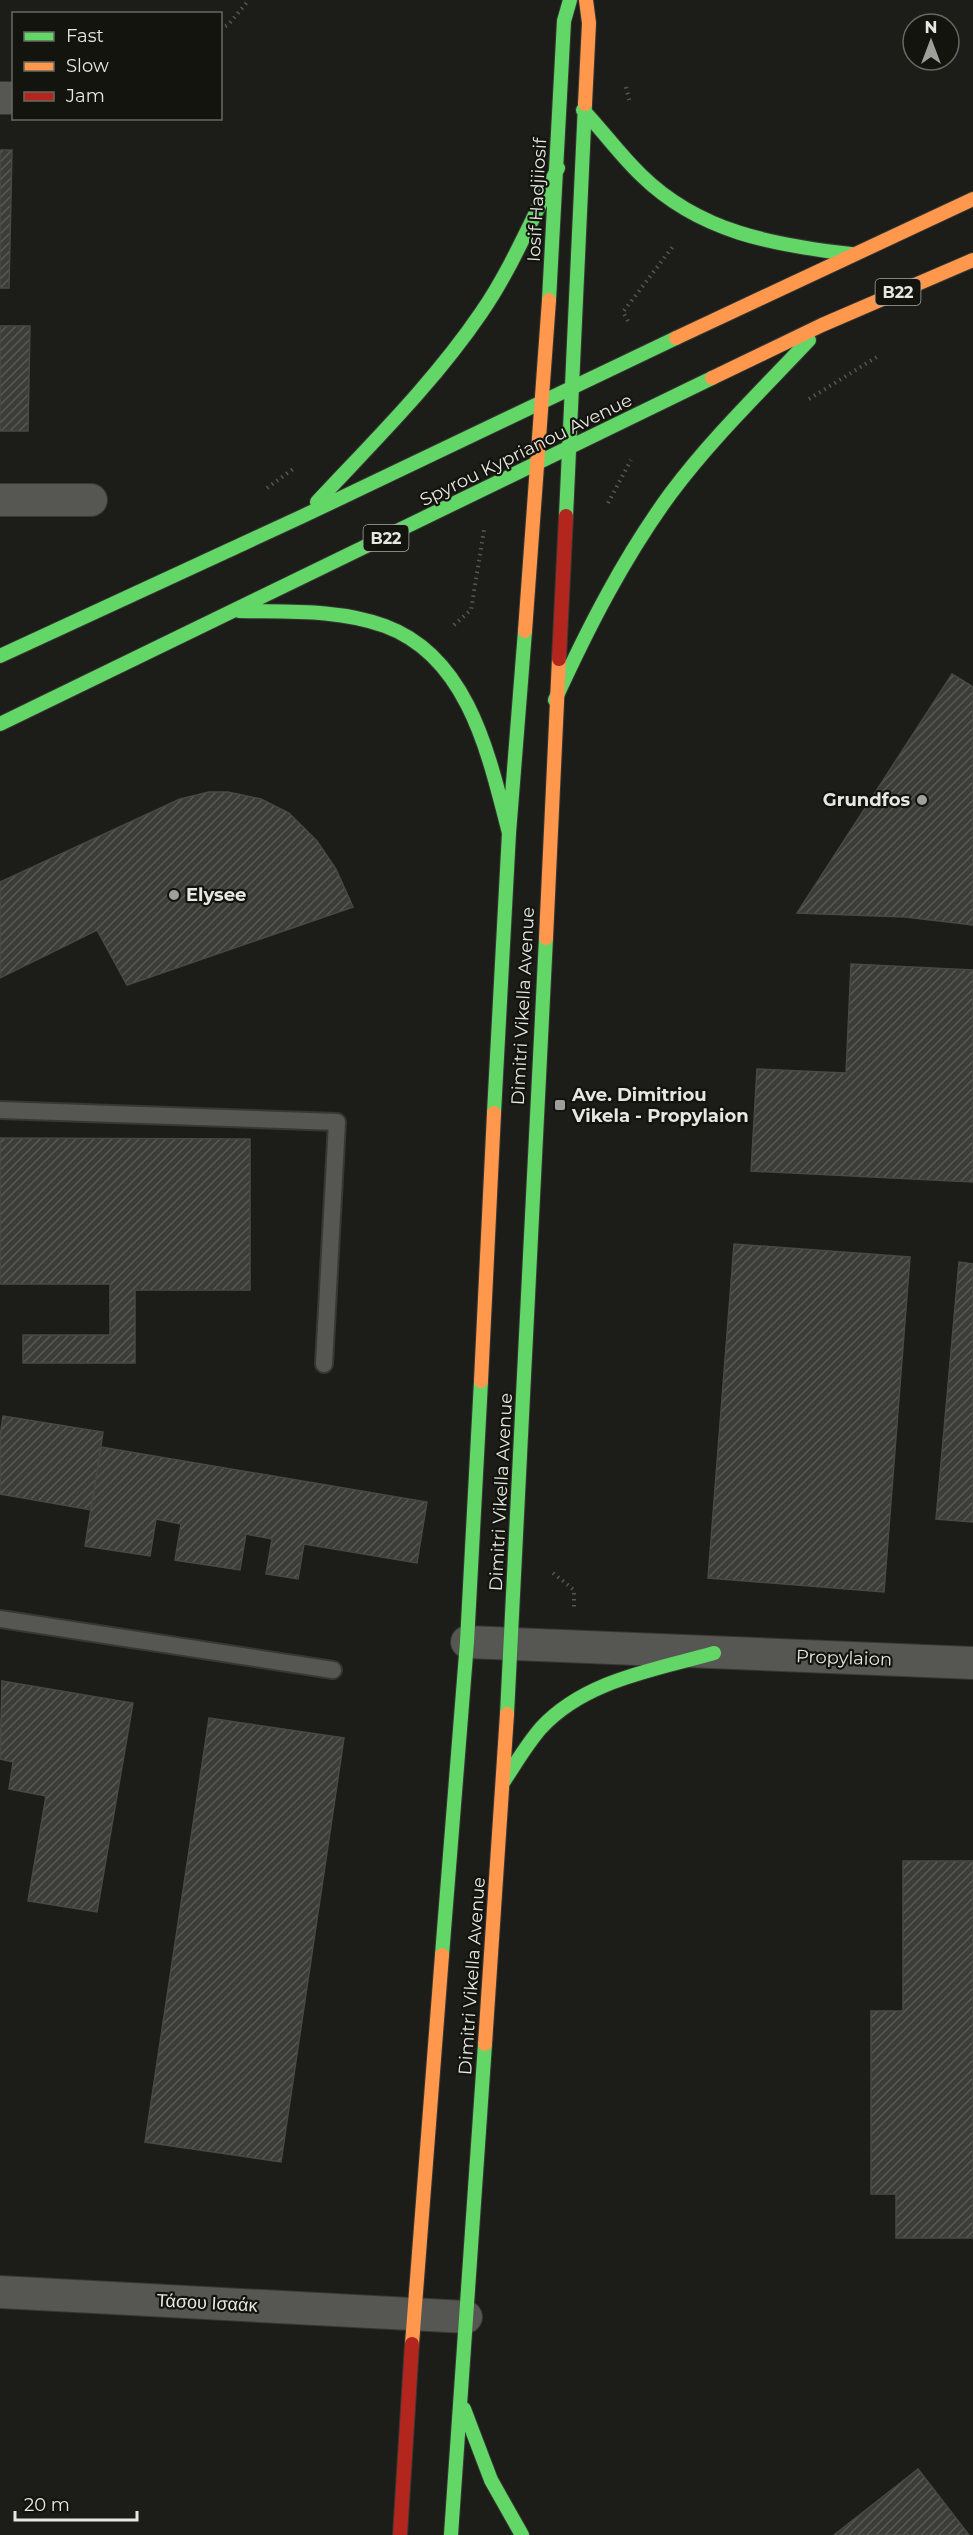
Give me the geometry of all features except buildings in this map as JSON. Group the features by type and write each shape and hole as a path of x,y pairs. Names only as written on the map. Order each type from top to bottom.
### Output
{"main road":[{"name":"Iosif Hadjiiosif","path":"538,465 544,403 558,168 564,21 570,0"},
{"path":"573,388 583,110 589,23 586,0"},
{"path":"583,110 641,175 681,206 710,224 740,236 771,244 851,254"},
{"path":"303,516 433,378 470,328 520,244 558,168"},
{"name":"Spyrou Kyprianou Avenue","path":"0,656 544,403 851,254 973,199"},
{"name":"Spyrou Kyprianou Avenue","path":"0,724 538,465 822,325 973,260"},
{"path":"555,700 600,602 647,528 693,464 822,325"},
{"name":"Dimitri Vikella Avenue","path":"451,2535 512,1644 555,700 573,388"},
{"name":"Dimitri Vikella Avenue","path":"400,2535 414,2314 467,1642 509,833 538,465"},
{"path":"235,611 346,616 378,624 405,635 427,650 468,700 485,740 509,833"},
{"path":"504,1781 546,1722 573,1702 597,1689 714,1653"},
{"path":"461,2399 491,2480 522,2535"}],"street":[{"path":"0,500 91,500"},
{"name":"Propylaion","path":"467,1642 973,1663"},
{"name":"Τάσου Ισαάκ","path":"0,2292 466,2317"}],"lane":[{"path":"0,1110 337,1122 324,1364"},
{"path":"0,1619 333,1670"}],"path":[{"path":"222,28 228,25 249,0"},
{"path":"624,82 632,111"},
{"path":"265,490 298,465"}],"traffic: fast":[{"path":"549,300 564,21 570,0"},
{"path":"566,516 585,104"},
{"path":"583,110 641,175 687,210 712,223 766,240 851,254"},
{"path":"317,502 403,410 463,338 503,278 558,168"},
{"path":"0,656 303,516 676,338"},
{"path":"555,700 608,594 654,517 720,434 809,340"},
{"path":"0,724 712,378"},
{"path":"239,611 313,612 350,617 385,626 414,641 437,661 456,685 471,712 493,773 509,833"},
{"path":"494,1113 509,833 525,631"},
{"path":"507,1714 546,938"},
{"path":"442,1955 467,1642 481,1381"},
{"path":"504,1781 541,1728 578,1698 622,1679 714,1653"},
{"path":"451,2535 485,2044"},
{"path":"464,2409 491,2480 522,2535"}],"traffic: slow":[{"path":"585,104 589,23 586,0"},
{"path":"676,338 973,199"},
{"path":"712,378 822,325 973,260"},
{"path":"525,631 549,300"},
{"path":"546,938 559,659"},
{"path":"481,1381 494,1113"},
{"path":"485,2044 507,1714"},
{"path":"412,2344 442,1955"}],"traffic: jam":[{"path":"559,659 566,516"},
{"path":"400,2535 412,2344"}],"place":[{"name":"Grundfos","path":"922,800"},
{"name":"Elysee","path":"174,895"},
{"name":"Ave. Dimitriou Vikela - Propylaion","path":"560,1105"}]}
